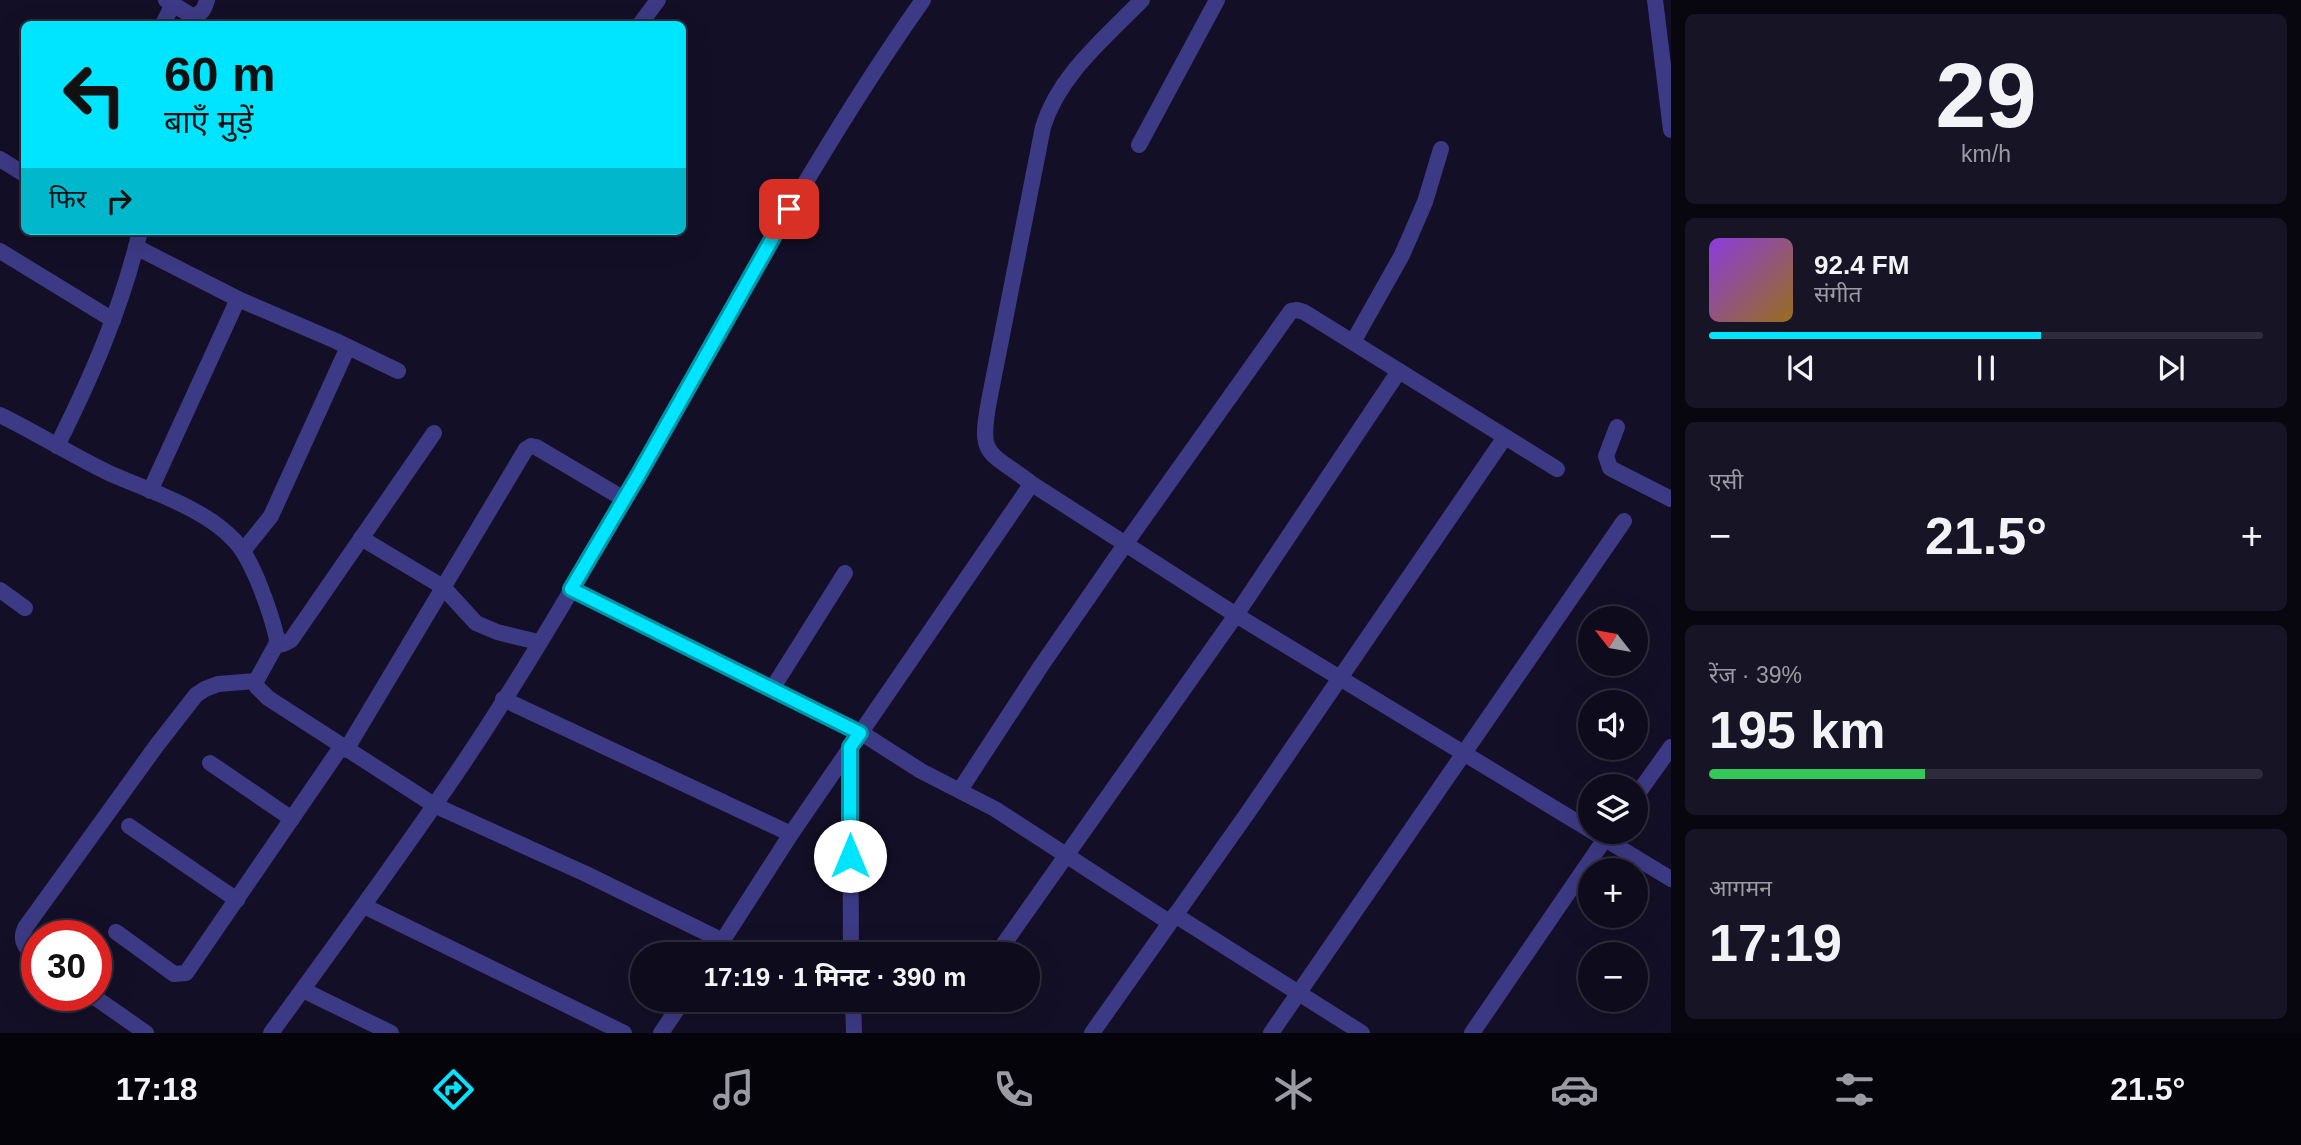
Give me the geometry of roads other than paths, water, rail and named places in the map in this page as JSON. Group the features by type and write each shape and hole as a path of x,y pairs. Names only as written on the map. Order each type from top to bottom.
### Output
{"street":[{"path":"164,21 169,2 192,16 199,15 204,10 207,0"},
{"path":"642,21 657,0"},
{"path":"271,1033 364,906 503,699 624,499 764,251 852,106 923,0"},
{"path":"1142,0 1070,76 1054,100 1043,127 989,401 984,436 986,447 993,456 1029,482 1236,615 1578,819"},
{"path":"1139,145 1217,0"},
{"path":"1655,0 1671,130"},
{"path":"1353,342 1410,235 1425,202 1441,149"},
{"path":"0,159 21,172"},
{"path":"57,446 94,370 113,320 134,237 238,299 398,372"},
{"path":"0,251 113,320"},
{"path":"150,491 238,299"},
{"path":"960,790 1041,666 1291,311 1304,312 1557,469"},
{"path":"243,551 271,516 348,347"},
{"path":"1005,942 1236,615 1398,370"},
{"path":"0,415 101,469 201,516 228,534 243,551 274,629 276,645 256,681 257,687 268,698 434,805 586,874 710,942"},
{"path":"1617,427 1606,456 1611,468 1671,499"},
{"path":"276,645 291,639 365,541 434,433"},
{"path":"1092,1033 1505,437"},
{"path":"116,932 174,974 186,974 344,748 522,453 531,446 624,499"},
{"path":"722,942 791,834 1025,495 1029,482"},
{"path":"1271,1033 1624,521"},
{"path":"365,541 443,587 476,623 497,632 538,642"},
{"path":"772,689 845,573"},
{"path":"571,589 860,733 921,771 995,809 1362,1033"},
{"path":"0,590 25,608"},
{"path":"31,920 196,695 218,684 256,681"},
{"path":"503,699 791,834"},
{"path":"850,747 851,942"},
{"path":"1648,779 1671,747"},
{"path":"210,763 292,819"},
{"path":"129,826 237,900"},
{"path":"1472,1033 1602,844"},
{"path":"1619,844 1671,879"},
{"path":"364,906 624,1033"},
{"path":"303,990 391,1033"},
{"path":"112,1009 146,1033"},
{"path":"661,1033 675,1012"},
{"path":"853,1012 854,1033"}]}
